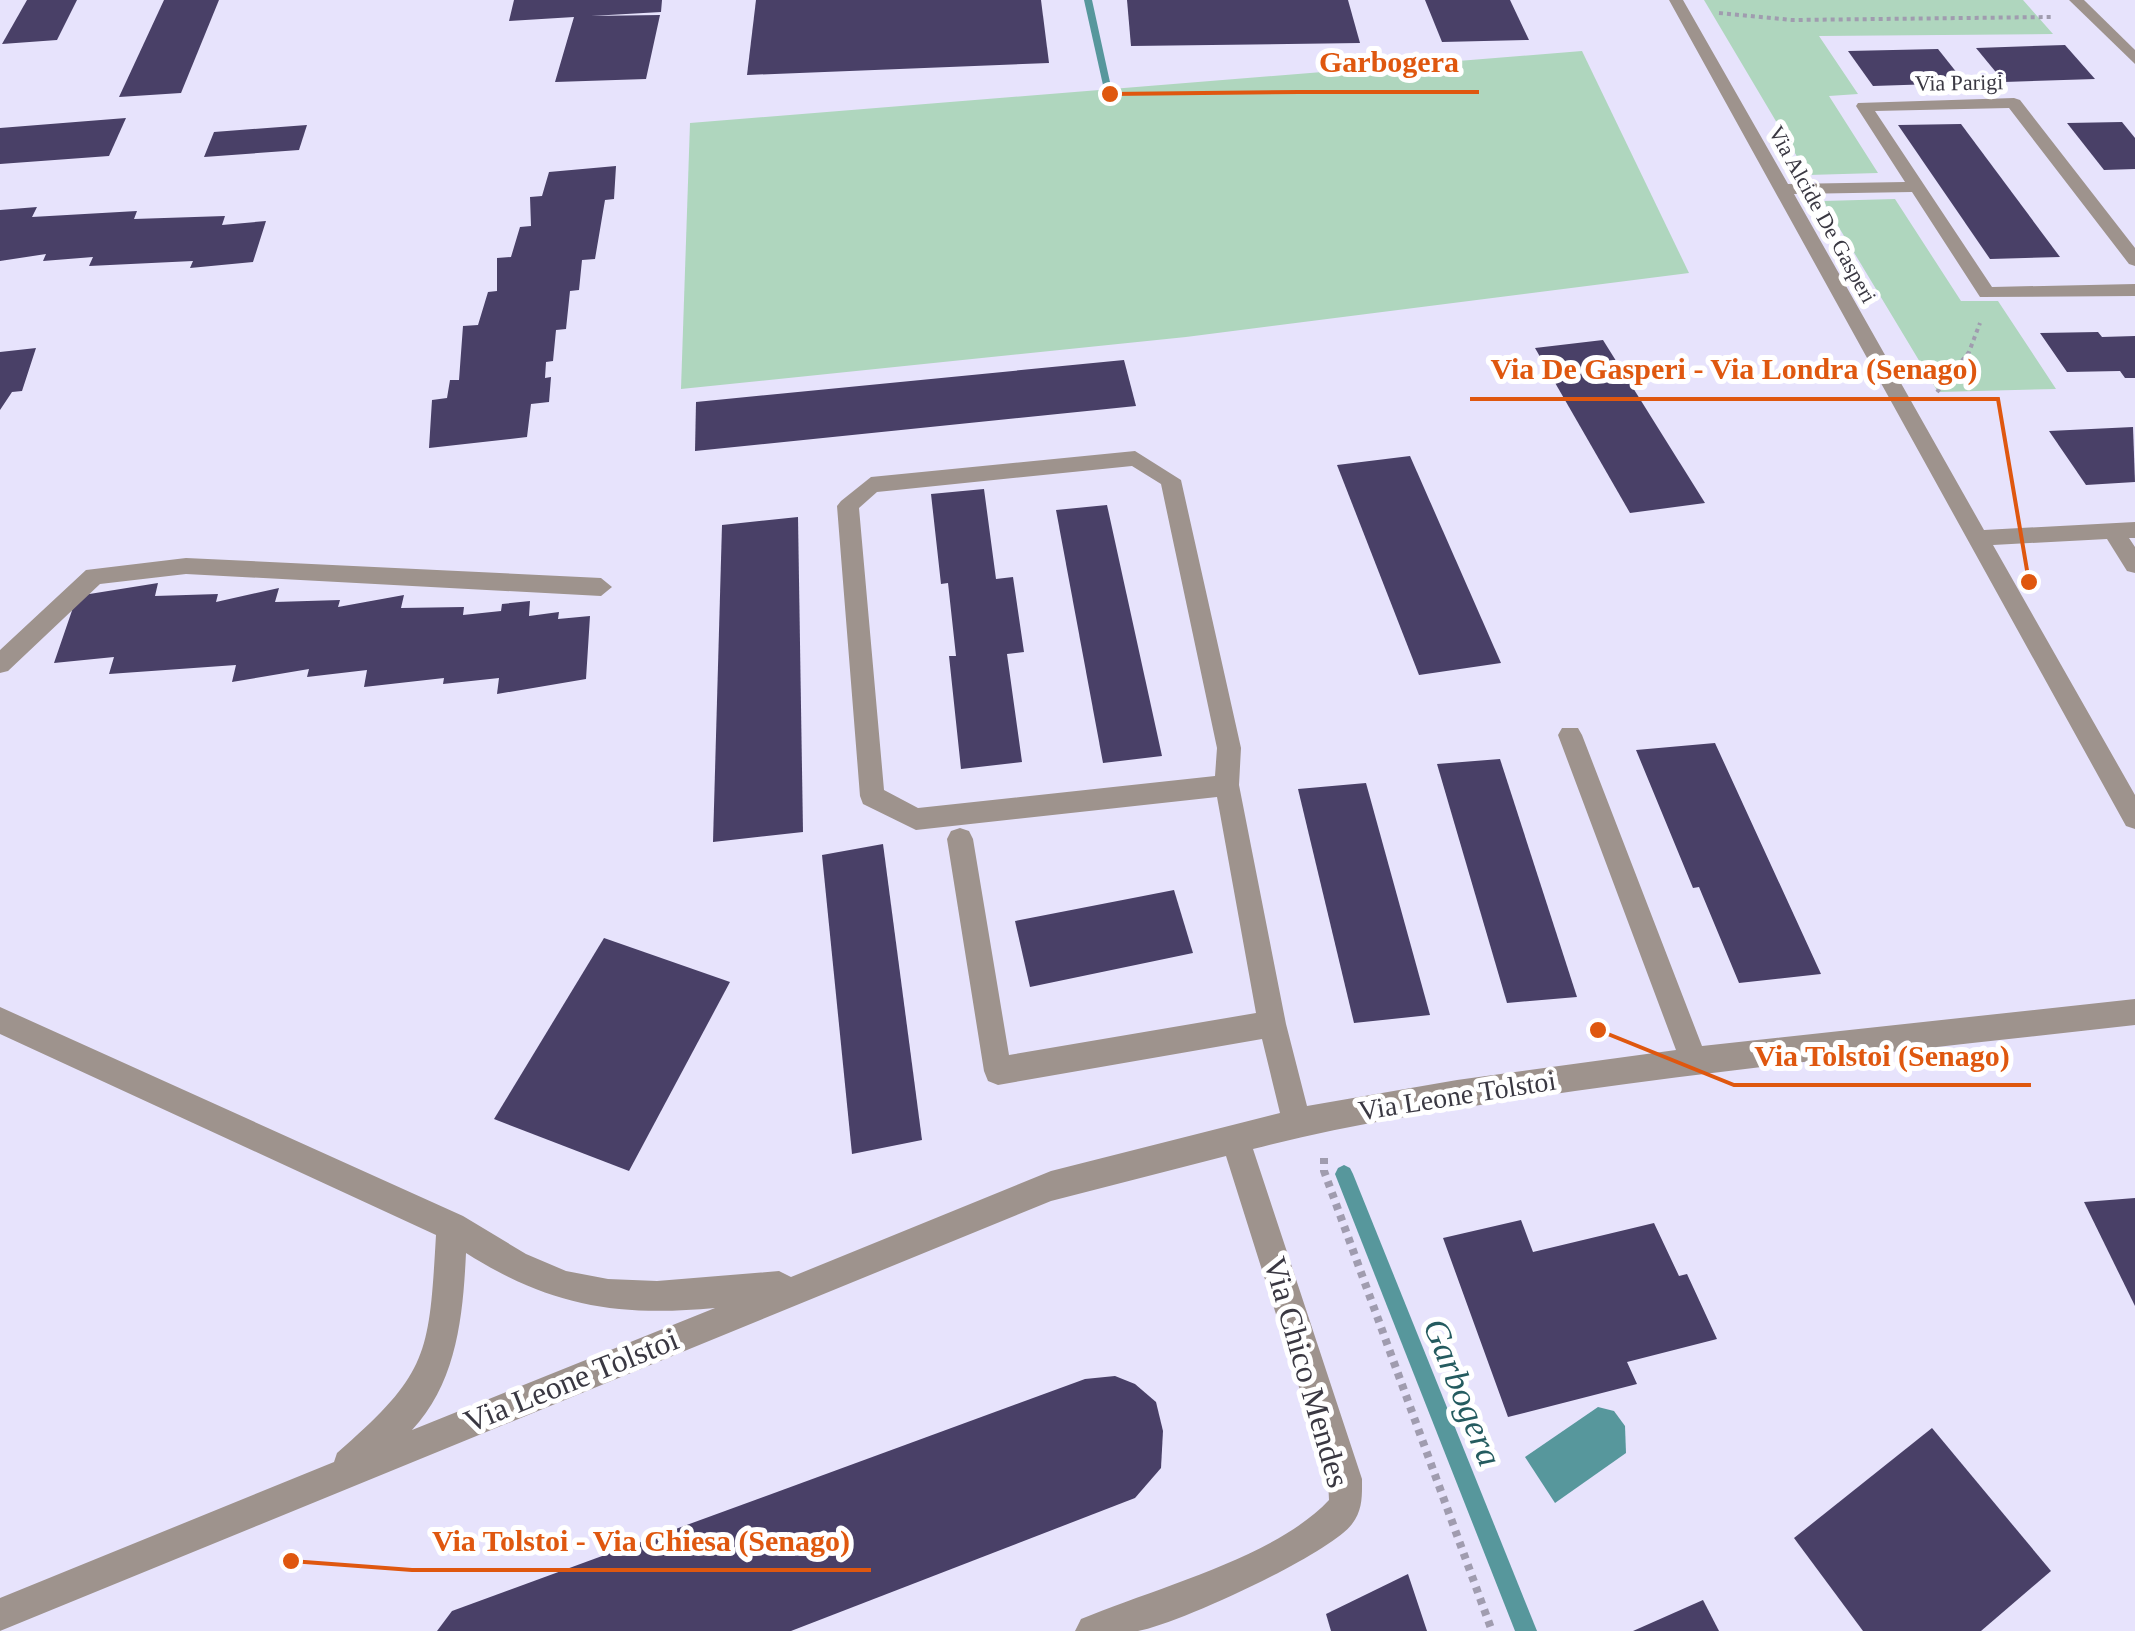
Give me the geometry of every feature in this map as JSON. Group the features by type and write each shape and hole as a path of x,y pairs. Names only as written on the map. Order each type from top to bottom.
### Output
{"street":[{"path":"2076,0 2135,60"},
{"name":"Via Alcide De Gasperi","path":"1677,3 2135,818"},
{"name":"Via Parigi","path":"1987,292 1864,106 2014,104 2135,260"},
{"path":"1780,189 1918,187"},
{"path":"1987,292 2135,290"},
{"path":"1227,785 916,819 872,796 848,506 871,485 1134,458 1170,480 1229,748 1227,785 1272,1024 1311,1120"},
{"path":"1976,538 2124,530 2135,565"},
{"path":"0,664 94,576 136,570 186,566 601,587"},
{"path":"1570,735 1694,1061"},
{"path":"960,840 998,1071 1272,1024"},
{"name":"Via Leone Tolstoi","path":"0,1615 1051,1186 1311,1120 1694,1061 2135,1012"},
{"name":"Via Leone Tolstoi","path":"0,1020 452,1226 512,1265 584,1290 668,1295 804,1284"},
{"name":"Via Chico Mendes","path":"1093,1631 1214,1584 1300,1543 1336,1518 1345,1506 1344,1479 1236,1140"},
{"name":"Via Leone Tolstoi","path":"338,1475 410,1409 430,1380 447,1310 452,1226"}],"path":[{"path":"1677,3 1792,20 2096,19"},
{"path":"1913,426 1970,352 1987,292"},
{"path":"1311,1120 1324,1171 1492,1631"}],"shaded area":[{"path":"1704,0 2023,0 2053,34 1819,36 1858,94 1829,96 1878,173 1808,175"},
{"path":"1582,51 1689,273 1186,337 681,389 690,123"},
{"path":"1895,199 1961,301 1998,301 2056,389 1938,392 1823,201"},
{"path":"1598,1407 1614,1411 1625,1426 1626,1453 1555,1503 1525,1457"}],"building":[{"path":"27,0 77,0 57,40 2,44"},
{"path":"164,0 219,0 181,93 119,97"},
{"path":"514,0 662,0 661,12 591,16 660,15 646,79 555,82 574,17 509,21"},
{"path":"756,0 1041,0 1049,63 747,75"},
{"path":"1127,0 1348,0 1360,43 1131,46"},
{"path":"1425,0 1510,0 1529,40 1442,42"},
{"path":"2065,45 2095,79 2004,82 1976,48"},
{"path":"1938,49 1965,83 1873,86 1848,51"},
{"path":"126,118 109,156 0,164 0,128"},
{"path":"2122,122 2135,138 2135,169 2104,170 2067,123"},
{"path":"1961,124 2060,257 1990,259 1898,125"},
{"path":"307,125 299,150 204,157 214,132"},
{"path":"616,166 614,199 605,200 595,259 582,260 579,290 570,291 566,329 556,330 553,361 546,362 545,378 551,377 549,402 531,404 527,437 429,448 432,400 447,398 450,380 459,380 463,326 478,325 488,292 497,291 497,258 511,257 520,227 531,226 530,197 542,196 549,172"},
{"path":"37,207 32,217 137,211 134,219 225,216 222,225 266,221 253,262 190,268 193,261 89,266 93,257 43,261 46,254 0,261 0,210"},
{"path":"2098,332 2102,337 2135,336 2135,378 2125,378 2120,371 2067,372 2040,333"},
{"path":"1603,340 1705,503 1630,513 1535,348"},
{"path":"36,348 22,391 12,392 0,410 0,352"},
{"path":"1124,360 1136,406 695,451 696,402"},
{"path":"2133,427 2135,482 2086,485 2049,431"},
{"path":"1410,456 1501,663 1419,675 1337,465"},
{"path":"984,489 996,579 1013,577 1024,652 1007,654 1022,762 961,769 949,656 956,656 948,583 941,584 931,494"},
{"path":"1107,505 1162,756 1103,763 1056,510"},
{"path":"798,517 803,832 713,842 722,525"},
{"path":"158,583 155,596 218,594 216,602 279,588 275,602 340,600 338,607 404,595 401,608 464,607 463,615 501,611 502,604 530,601 529,616 559,612 558,619 590,616 586,679 497,694 499,678 443,684 444,678 364,687 367,670 307,677 309,669 232,682 236,665 109,674 114,657 54,663 77,596"},
{"path":"1715,743 1821,974 1739,983 1699,887 1693,888 1636,750"},
{"path":"1500,759 1577,997 1507,1003 1437,764"},
{"path":"1366,783 1430,1015 1354,1023 1298,789"},
{"path":"883,844 922,1140 852,1154 822,855"},
{"path":"1174,890 1193,953 1030,987 1015,921"},
{"path":"604,938 730,982 629,1171 494,1119"},
{"path":"2135,1198 2135,1306 2084,1202"},
{"path":"1521,1220 1533,1252 1654,1223 1679,1276 1687,1274 1717,1339 1627,1362 1637,1384 1508,1417 1443,1238"},
{"path":"1115,1376 1135,1384 1156,1402 1163,1431 1161,1468 1135,1498 791,1631 437,1631 452,1611 1085,1379"},
{"path":"1932,1428 2051,1571 1981,1631 1863,1631 1794,1538"},
{"path":"1408,1574 1427,1631 1331,1631 1326,1614"},
{"path":"1703,1600 1719,1631 1633,1631"}],"waterway":[{"name":"Garbogera","path":"1088,0 1110,94"},
{"name":"Garbogera","path":"1344,1174 1526,1631"}],"place":[{"name":"Garbogera","path":"1110,94"},
{"name":"Via De Gasperi - Via Londra (Senago)","path":"2029,582"},
{"name":"Via Tolstoi (Senago)","path":"1598,1030"},
{"name":"Via Tolstoi - Via Chiesa (Senago)","path":"291,1561"}]}
